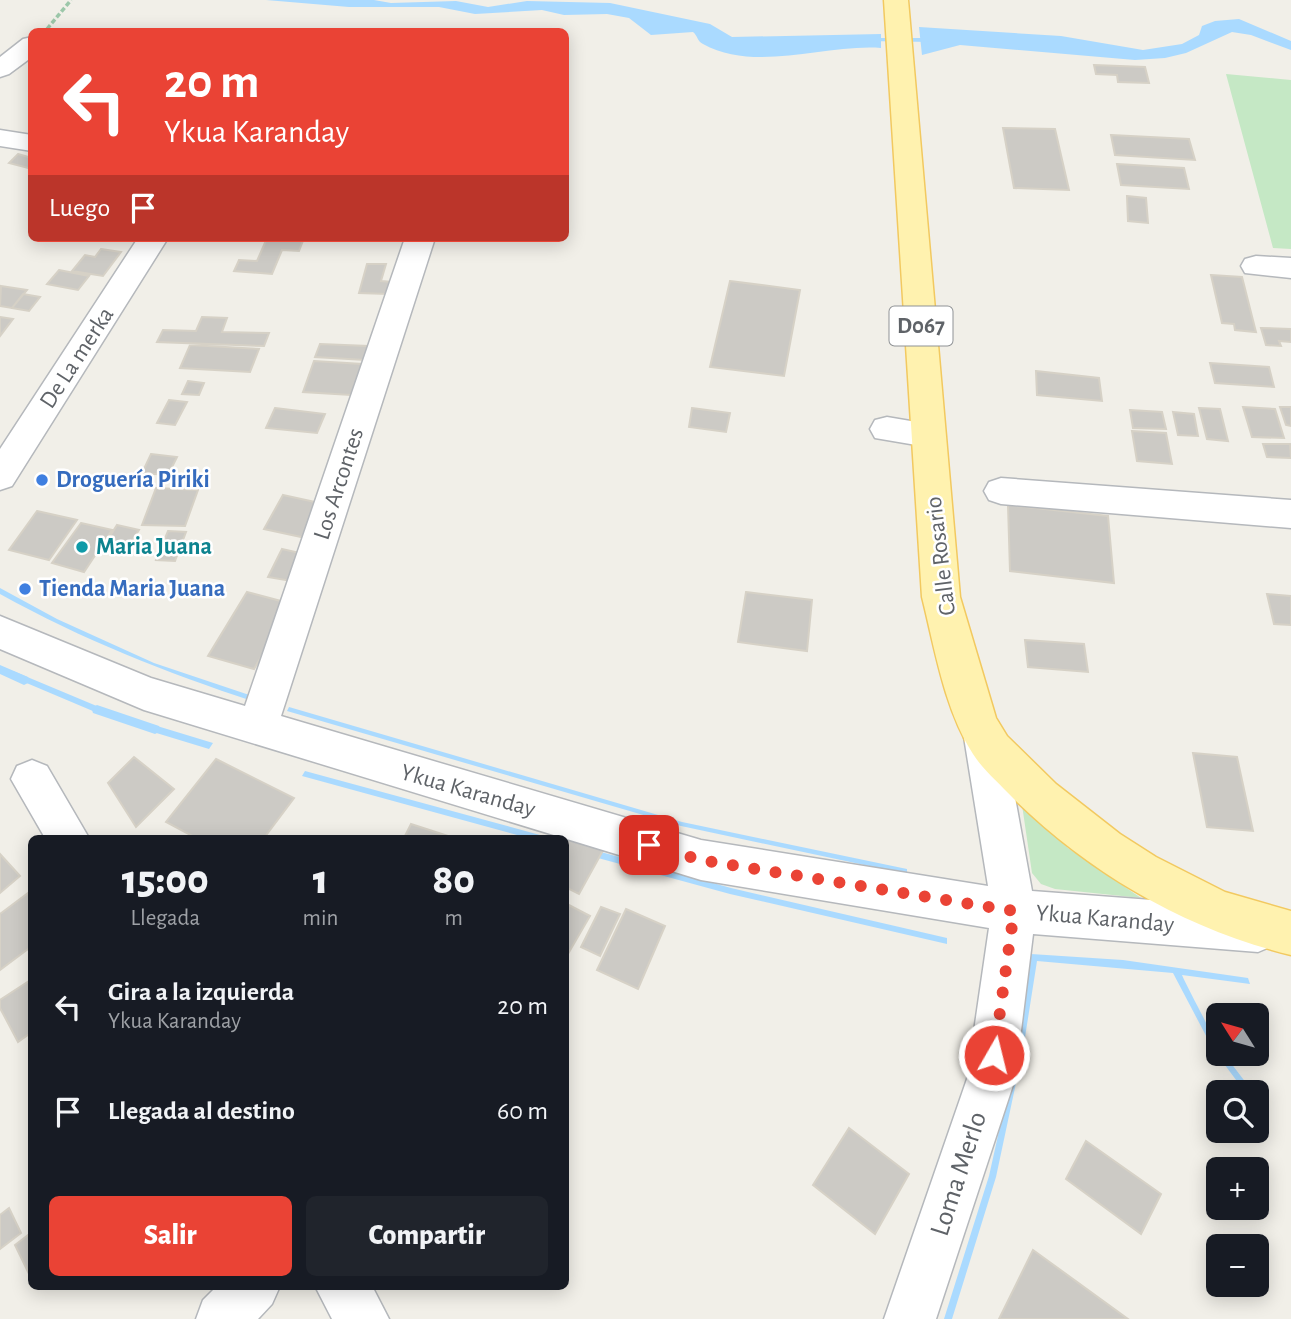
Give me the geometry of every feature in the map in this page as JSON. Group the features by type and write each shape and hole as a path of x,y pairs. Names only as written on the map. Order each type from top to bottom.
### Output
{"main road":[{"name":"Calle Rosario","path":"897,8 942,597 959,669 984,737 1048,805 1168,888 1243,920 1288,932"}],"street":[{"path":"0,69 28,47"},
{"path":"0,138 28,142"},
{"name":"De La merka","path":"0,477 150,242"},
{"name":"Los Arcontes","path":"257,729 419,242"},
{"path":"1256,266 1291,268"},
{"path":"887,429 928,435"},
{"path":"1001,491 1291,514"},
{"name":"Ykua Karanday","path":"0,632 144,693 701,860 1014,911 1288,932"},
{"name":"Loma Merlo","path":"911,1319 991,1079 1014,911 984,737"},
{"path":"32,779 66,835"},
{"path":"222,1319 250,1290"},
{"path":"344,1290 363,1319"}],"path":[{"path":"47,28 71,0"}],"green space":[{"path":"1226,74 1291,80 1291,249 1273,248"},
{"path":"1022,805 1068,848 1141,898 1055,889 1041,884 1032,873"}],"water":[{"path":"266,0 374,0 391,3 456,1 488,7 527,1 610,3 710,24 732,37 881,34 881,48 768,57 745,56 703,44 693,32 651,35 629,18 607,14 564,15 542,10 475,14 439,7 349,7"},
{"path":"1239,19 1291,41 1291,50 1251,35 1232,32 1186,53 1165,58 1135,60 960,45 922,55 919,27 1061,36 1143,50 1182,44 1199,35 1202,26 1215,21"},
{"path":"0,588 57,619 154,663 258,698 255,702 125,654 31,611 0,594"},
{"path":"13,671 111,712 107,717 10,676"},
{"path":"289,707 682,822 907,869 907,874 681,826 287,711"},
{"path":"144,722 213,743 209,749 140,728"},
{"path":"305,771 540,835 517,835 302,776"},
{"path":"569,843 731,888 947,938 947,944 730,894 569,850"},
{"path":"1031,954 1123,960 1248,978 1250,984 1182,975 1206,1024 1206,1036 1173,973 1037,961 1023,1050 996,1177 952,1319 944,1319 989,1176 1017,1050"},
{"path":"1226,1066 1233,1066 1244,1080 1236,1080"}],"building":[{"path":"1094,65 1145,67 1149,83 1118,82 1117,75 1096,74"},
{"path":"1003,128 1055,129 1069,190 1014,188"},
{"path":"1111,135 1189,139 1195,160 1115,155"},
{"path":"18,154 28,157 28,168 9,163"},
{"path":"1117,164 1184,168 1189,189 1121,185"},
{"path":"1127,196 1146,198 1148,223 1128,221"},
{"path":"265,242 302,242 299,251 282,250 272,274 234,271 239,260 257,261"},
{"path":"101,249 121,252 103,276 72,271 85,255 95,257"},
{"path":"367,264 386,264 381,281 392,282 388,294 359,293"},
{"path":"59,270 89,276 78,290 47,284"},
{"path":"1211,275 1242,277 1256,332 1235,330 1234,324 1222,323"},
{"path":"730,281 800,290 784,376 710,367"},
{"path":"1,286 27,290 12,308 0,306"},
{"path":"23,294 40,297 29,311 12,308"},
{"path":"0,317 13,319 0,336"},
{"path":"202,317 227,318 222,332 269,333 264,346 157,342 163,330 196,331"},
{"path":"1261,328 1291,329 1291,342 1279,341 1281,346 1266,345"},
{"path":"320,344 368,346 365,360 315,357"},
{"path":"190,345 259,349 250,372 180,368"},
{"path":"314,361 362,364 351,395 303,392"},
{"path":"1210,363 1269,367 1274,387 1215,383"},
{"path":"1036,371 1099,378 1102,401 1037,395"},
{"path":"188,381 204,383 199,395 182,394"},
{"path":"169,400 187,402 175,425 157,423"},
{"path":"1243,407 1275,409 1284,438 1252,437"},
{"path":"1280,407 1291,407 1291,426 1286,425"},
{"path":"275,408 325,414 317,433 266,428"},
{"path":"692,408 730,413 726,432 689,427"},
{"path":"1199,408 1220,409 1228,441 1207,439"},
{"path":"1130,410 1162,412 1166,429 1133,428"},
{"path":"1173,412 1194,414 1198,436 1178,435"},
{"path":"1132,431 1166,433 1172,464 1137,461"},
{"path":"1263,444 1290,444 1291,458 1267,457"},
{"path":"151,454 177,457 168,475 142,473"},
{"path":"156,488 198,490 185,526 142,525"},
{"path":"283,495 324,504 306,538 264,529"},
{"path":"1008,505 1108,516 1114,583 1010,571"},
{"path":"37,511 77,520 49,560 9,550"},
{"name":"Maria Juana","path":"81,523 112,530 84,572 52,563"},
{"path":"117,525 139,530 125,552 103,547"},
{"path":"168,531 186,532 175,561 156,560"},
{"path":"282,549 304,554 291,581 268,577"},
{"path":"247,592 292,604 254,669 208,656"},
{"path":"746,592 812,600 807,651 738,642"},
{"path":"1267,594 1291,596 1291,625 1274,624"},
{"path":"1025,640 1084,644 1088,672 1028,667"},
{"path":"1193,753 1237,757 1253,831 1207,827"},
{"path":"134,757 174,789 136,827 108,783"},
{"path":"216,759 294,798 266,835 190,835 166,822"},
{"path":"411,824 445,835 406,835"},
{"path":"559,828 606,845 579,894 569,889 569,835 554,835"},
{"path":"0,854 20,876 0,893"},
{"path":"28,893 28,949 0,970 0,914"},
{"path":"569,905 590,916 569,952"},
{"path":"601,907 620,914 600,956 581,947"},
{"path":"626,909 665,926 638,989 597,970"},
{"path":"28,982 28,1035 18,1042 0,1008 0,1000"},
{"path":"849,1128 909,1174 875,1234 813,1185"},
{"path":"1086,1141 1161,1194 1141,1234 1066,1179"},
{"path":"9,1208 21,1233 0,1249 0,1215"},
{"path":"28,1235 28,1272 15,1245"},
{"path":"1033,1250 1128,1319 999,1319"}],"waterway":[{"path":"868,40 932,40"},
{"path":"0,669 24,680"},
{"path":"97,710 155,729"}],"place":[{"name":"Droguería Piriki","path":"42,480"},
{"name":"Maria Juana","path":"82,547"},
{"name":"Tienda Maria Juana","path":"25,589"}],"route":[{"path":"649,845 701,860 1014,911 994,1055"}]}
